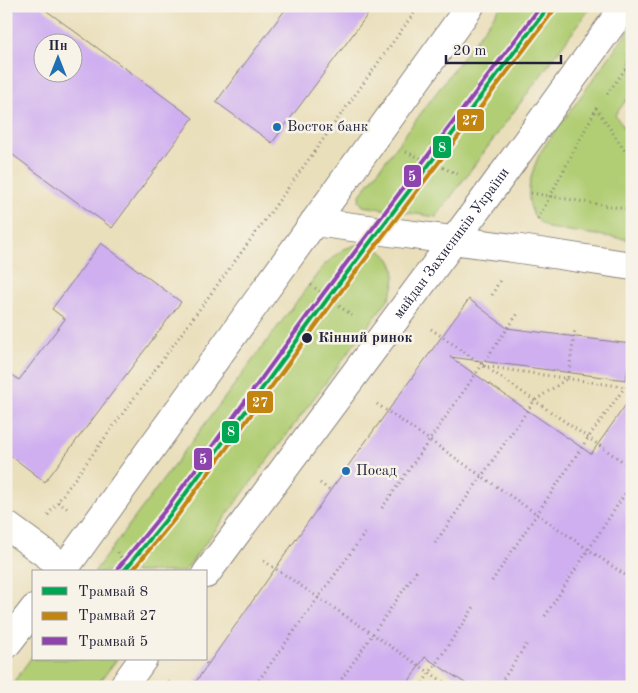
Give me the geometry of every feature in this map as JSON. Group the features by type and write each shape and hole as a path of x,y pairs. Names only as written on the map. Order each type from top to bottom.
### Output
{"main road":[{"path":"6,525 64,570 470,6"},
{"name":"майдан Захисників України","path":"208,571 625,6"},
{"path":"314,222 632,266"},
{"path":"6,645 32,612"},
{"path":"123,687 143,660"}],"path":[{"path":"29,541 260,227 419,6"},
{"path":"537,221 596,108 632,60"},
{"path":"596,108 632,161"},
{"path":"405,151 466,177"},
{"path":"529,193 632,210"},
{"path":"492,295 501,278"},
{"path":"310,284 360,322"},
{"path":"382,508 519,312"},
{"path":"430,329 632,468"},
{"path":"435,543 534,401 568,378 575,329"},
{"path":"483,366 632,388"},
{"path":"492,581 588,438 625,387"},
{"path":"377,404 631,578"},
{"path":"320,483 330,490"},
{"path":"545,616 632,483"},
{"path":"256,684 365,533"},
{"path":"114,545 127,570"},
{"path":"264,561 451,687"},
{"path":"336,687 418,569"},
{"path":"420,687 474,607"},
{"path":"498,687 528,642"},
{"path":"203,660 208,664"}],"green space":[{"path":"501,6 592,6 436,217 363,206 359,201 360,195"},
{"path":"632,26 632,93 615,115 632,139 632,240 548,228 539,221 529,203 530,182 541,151"},
{"path":"356,245 368,246 385,254 394,268 395,277 389,298 185,570 95,570 324,265 344,249"},
{"path":"32,657 32,660 116,660 96,687 10,687"}],"building":[{"path":"6,6 40,6 76,32 32,32 32,82 82,82 82,37 193,118 112,228 6,150"},
{"path":"288,6 374,6 272,143 216,102"},
{"path":"101,243 181,302 45,482 6,452 6,370 19,380 65,319 52,309"},
{"name":"Кінний ринок","path":"469,299 507,328 631,344 626,380 450,357 591,454 632,396 632,687 471,687 425,657 405,687 192,687 332,488"}],"tram line":[{"name":"5","path":"118,568 168,507 323,294 541,6"},
{"name":"8","path":"125,570 173,511 328,298 549,6"},
{"name":"27","path":"133,570 178,515 333,302 554,10"}],"place":[{"name":"Восток банк","path":"277,127"},
{"name":"Кінний ринок","path":"307,338"},
{"name":"Посад","path":"346,471"}]}
